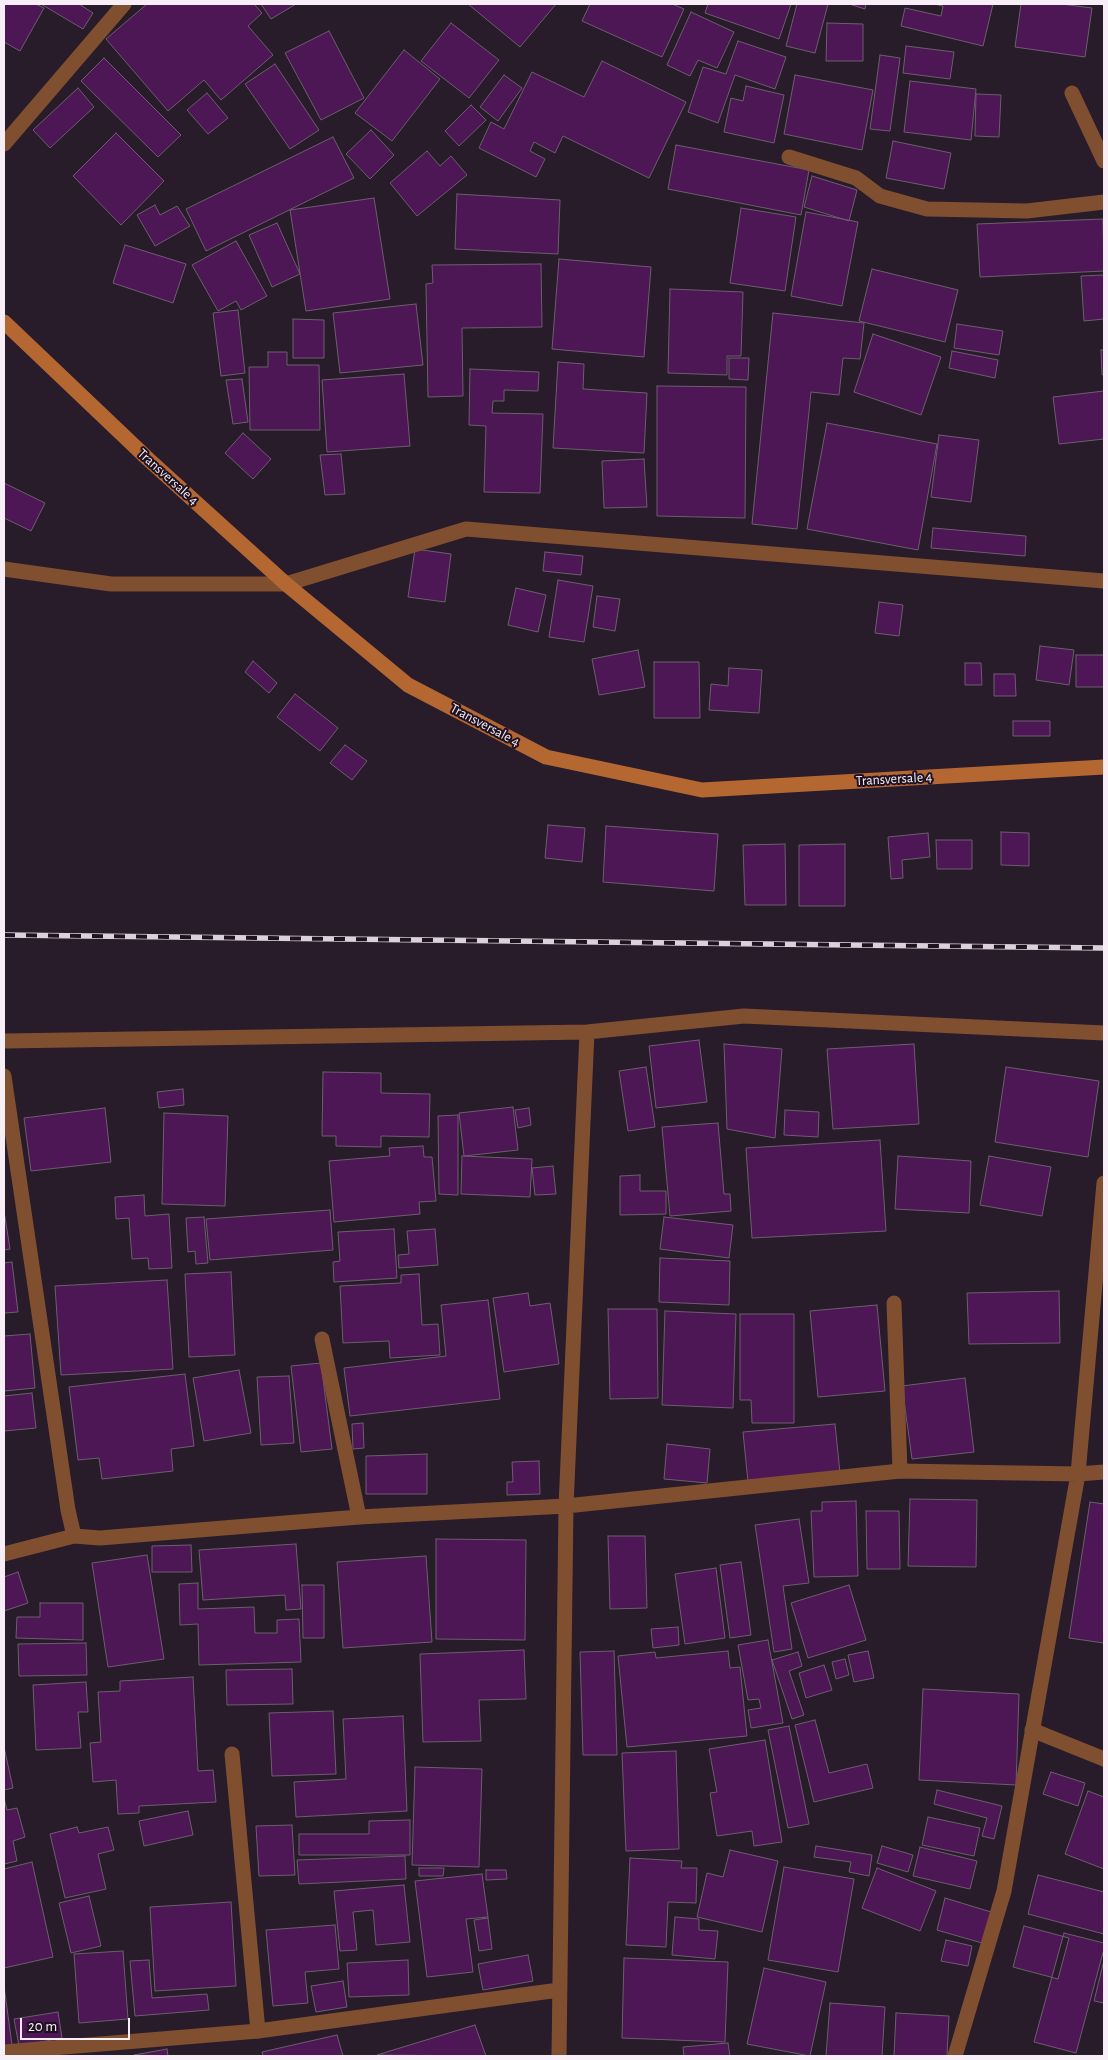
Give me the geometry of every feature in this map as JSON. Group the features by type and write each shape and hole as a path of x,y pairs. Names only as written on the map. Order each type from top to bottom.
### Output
{"main road":[{"name":"Transversale 4","path":"4,322 148,459 286,584 408,685 546,757 702,790 1104,767"}],"street":[{"path":"4,144 124,4"},
{"path":"1072,93 1104,161"},
{"path":"789,157 856,178 880,196 928,209 1027,211 1104,202"},
{"path":"4,569 111,584 286,584 466,529 1104,581"},
{"path":"4,1041 587,1032 744,1016 1104,1033"},
{"path":"559,2056 566,1506 587,1032"},
{"path":"4,1076 68,1510 74,1536"},
{"path":"955,2056 1004,1891 1078,1474 1098,1320 1104,1184"},
{"path":"894,1303 900,1471"},
{"path":"322,1338 359,1517"},
{"path":"4,1554 74,1536 100,1538 359,1517 566,1506 900,1471 1078,1474 1104,1472"},
{"path":"1032,1730 1104,1759"},
{"path":"232,1754 258,2031"},
{"path":"4,2052 258,2031 559,1990"}],"building":[{"path":"4,4 36,4 44,8 20,51 4,42"},
{"path":"41,4 79,4 93,13 83,29"},
{"path":"147,4 254,4 262,13 248,26 273,55 221,100 204,80 168,111 106,39"},
{"path":"261,4 296,4 271,19"},
{"path":"468,4 556,4 520,47"},
{"path":"590,4 672,4 684,9 662,57 582,21"},
{"path":"708,4 791,4 779,39 705,13"},
{"path":"797,4 828,4 815,53 786,46"},
{"path":"849,4 866,4 865,9"},
{"path":"934,4 993,4 983,46 901,26 905,8 941,16 943,6"},
{"path":"1021,4 1061,4 1092,8 1085,57 1015,47"},
{"path":"691,12 734,32 717,68 698,60 690,76 667,65"},
{"path":"451,23 499,60 469,98 421,61"},
{"path":"827,23 863,24 863,61 826,61"},
{"path":"329,31 364,98 321,120 285,53"},
{"path":"738,41 786,57 775,89 735,75 718,123 688,112 703,67 726,74"},
{"path":"906,46 954,52 950,79 903,73"},
{"path":"404,50 440,79 392,141 355,113"},
{"path":"880,55 900,58 890,131 870,129"},
{"path":"104,58 181,135 158,157 81,81"},
{"path":"602,61 686,102 649,178 563,136 555,153 534,142 530,151 545,159 536,177 479,148 491,122 504,129 532,72 584,97"},
{"path":"275,64 319,130 290,149 245,84"},
{"path":"504,75 522,88 498,121 480,107"},
{"path":"795,75 873,90 862,150 784,134"},
{"path":"910,81 976,89 971,140 904,132"},
{"path":"746,86 784,95 774,143 724,132 731,98 743,101"},
{"path":"78,88 94,107 50,148 33,130"},
{"path":"207,93 228,118 208,134 187,110"},
{"path":"976,94 1001,95 999,137 975,136"},
{"path":"471,105 486,120 459,146 445,131"},
{"path":"371,130 394,155 370,179 346,154"},
{"path":"116,133 164,181 121,225 73,176"},
{"path":"333,137 354,178 206,251 186,209"},
{"path":"893,141 951,153 944,189 886,178"},
{"path":"676,145 809,170 801,215 668,189"},
{"path":"427,151 440,166 451,156 467,175 417,216 390,183"},
{"path":"812,176 857,190 849,221 804,207"},
{"path":"457,194 560,200 558,254 455,249"},
{"path":"374,198 390,299 306,311 290,210"},
{"path":"155,205 160,215 177,206 190,226 155,246 137,215"},
{"path":"741,208 796,217 785,291 730,283"},
{"path":"806,212 858,222 842,306 791,296"},
{"path":"1103,219 1104,271 980,277 977,224"},
{"path":"277,223 300,274 272,287 249,235"},
{"path":"236,241 267,296 241,310 236,301 218,311 192,265"},
{"path":"125,245 186,264 173,303 113,283"},
{"path":"559,259 651,267 644,357 552,349"},
{"path":"541,264 542,327 462,328 463,396 428,397 426,284 433,283 432,265"},
{"path":"872,269 958,290 945,342 859,321"},
{"path":"1104,275 1104,319 1084,321 1081,276"},
{"path":"670,289 743,292 741,356 727,356 727,375 668,373"},
{"path":"416,304 423,365 340,373 333,313"},
{"path":"238,310 245,373 221,376 213,313"},
{"path":"773,313 864,323 860,359 843,358 839,395 811,392 797,529 752,524"},
{"path":"293,319 324,320 324,358 293,358"},
{"path":"957,324 1003,331 999,355 954,348"},
{"path":"873,334 941,357 921,415 854,392"},
{"path":"1101,350 1104,350 1104,374 1102,375"},
{"path":"952,351 998,360 995,378 949,368"},
{"path":"268,352 287,352 287,365 319,365 320,430 250,430 249,367 268,367"},
{"path":"729,358 749,358 748,380 729,379"},
{"path":"558,362 584,364 583,389 647,393 644,453 553,448"},
{"path":"470,369 539,372 538,391 504,390 504,401 493,401 492,413 543,414 540,493 484,492 486,426 469,425"},
{"path":"404,374 410,446 327,452 322,380"},
{"path":"242,379 248,422 233,424 226,380"},
{"path":"657,386 746,387 745,518 657,516"},
{"path":"1104,391 1104,439 1059,444 1053,397"},
{"path":"827,423 937,444 918,550 807,529"},
{"path":"243,433 271,459 253,479 225,453"},
{"path":"939,435 979,440 971,502 931,497"},
{"path":"341,454 345,494 325,495 320,455"},
{"path":"644,459 647,507 604,508 602,461"},
{"path":"4,483 45,503 31,531 4,518"},
{"path":"933,528 1026,536 1025,556 931,548"},
{"path":"415,549 451,554 445,602 408,597"},
{"path":"545,552 583,556 581,575 543,571"},
{"path":"558,580 593,586 584,642 549,637"},
{"path":"516,588 546,595 538,632 508,625"},
{"path":"597,596 620,599 615,631 593,627"},
{"path":"879,602 903,605 899,636 875,633"},
{"path":"1040,646 1074,650 1069,685 1036,680"},
{"path":"638,650 645,687 599,695 592,659"},
{"path":"1076,655 1104,655 1104,687 1076,687"},
{"path":"253,661 277,683 269,693 245,672"},
{"path":"654,662 699,662 700,718 654,718"},
{"path":"965,663 981,663 982,685 965,685"},
{"path":"729,668 762,670 759,713 709,710 711,684 728,686"},
{"path":"994,674 1015,674 1016,696 994,696"},
{"path":"295,694 338,728 320,751 277,717"},
{"path":"1013,721 1050,721 1050,736 1013,736"},
{"path":"345,745 367,761 352,780 330,763"},
{"path":"548,825 585,828 582,862 545,858"},
{"path":"606,826 718,834 714,891 603,882"},
{"path":"1001,832 1029,833 1029,866 1001,865"},
{"path":"928,833 930,857 902,860 903,878 891,879 888,837"},
{"path":"936,840 972,840 972,869 937,869"},
{"path":"785,844 786,905 745,905 743,845"},
{"path":"845,844 845,906 799,906 799,845"},
{"path":"699,1040 707,1102 656,1108 649,1046"},
{"path":"724,1044 782,1049 775,1138 727,1129"},
{"path":"914,1044 919,1124 833,1129 827,1049"},
{"path":"646,1067 655,1127 628,1131 619,1071"},
{"path":"1006,1067 1099,1081 1088,1157 995,1142"},
{"path":"323,1072 381,1073 381,1093 430,1094 429,1137 381,1136 381,1147 336,1146 336,1136 322,1136"},
{"path":"183,1089 184,1105 159,1108 157,1092"},
{"path":"513,1107 518,1150 464,1156 459,1113"},
{"path":"105,1108 111,1162 31,1171 24,1118"},
{"path":"529,1108 531,1125 518,1128 515,1110"},
{"path":"785,1110 819,1112 818,1137 784,1135"},
{"path":"164,1113 228,1116 225,1206 162,1204"},
{"path":"458,1115 458,1195 439,1194 438,1116"},
{"path":"718,1123 724,1194 730,1194 731,1211 670,1216 662,1127"},
{"path":"880,1140 886,1231 752,1238 746,1148"},
{"path":"423,1146 424,1157 432,1157 436,1201 419,1202 420,1214 334,1222 329,1161 390,1156 389,1148"},
{"path":"462,1156 532,1159 530,1197 461,1194"},
{"path":"898,1156 971,1161 969,1213 895,1209"},
{"path":"989,1156 1051,1167 1042,1216 980,1205"},
{"path":"553,1166 556,1194 535,1195 532,1168"},
{"path":"640,1175 640,1191 666,1191 666,1214 620,1215 620,1176"},
{"path":"144,1195 145,1216 169,1214 172,1268 149,1269 148,1258 132,1259 129,1218 116,1219 115,1197"},
{"path":"330,1210 333,1250 210,1260 206,1219"},
{"path":"4,1211 10,1249 4,1250"},
{"path":"204,1217 208,1263 196,1264 195,1251 188,1252 186,1218"},
{"path":"664,1217 733,1225 729,1258 660,1249"},
{"path":"394,1229 397,1278 334,1282 333,1262 340,1261 338,1232"},
{"path":"435,1229 438,1265 399,1268 398,1255 409,1254 407,1231"},
{"path":"660,1258 730,1261 729,1305 659,1302"},
{"path":"12,1262 18,1312 4,1313 4,1263"},
{"path":"231,1272 235,1355 189,1357 185,1274"},
{"path":"419,1274 422,1325 438,1324 440,1355 390,1358 389,1341 343,1343 340,1286 401,1283 401,1275"},
{"path":"167,1280 173,1369 61,1375 55,1286"},
{"path":"1059,1291 1060,1343 969,1344 967,1293"},
{"path":"528,1293 530,1306 550,1303 559,1364 504,1372 493,1298"},
{"path":"488,1300 500,1399 350,1416 344,1368 446,1356 441,1305"},
{"path":"877,1305 885,1391 818,1397 810,1311"},
{"path":"608,1309 657,1309 658,1398 610,1399"},
{"path":"665,1311 736,1314 733,1408 662,1405"},
{"path":"740,1314 794,1314 794,1423 752,1423 751,1400 740,1400"},
{"path":"30,1334 35,1388 4,1391 4,1336"},
{"path":"321,1363 332,1449 301,1452 291,1366"},
{"path":"239,1370 251,1433 204,1441 193,1378"},
{"path":"185,1374 194,1446 171,1449 173,1471 102,1479 99,1458 78,1460 69,1387"},
{"path":"289,1376 294,1443 261,1445 257,1377"},
{"path":"965,1378 974,1452 912,1459 902,1386"},
{"path":"32,1393 36,1428 4,1431 4,1396"},
{"path":"363,1423 364,1448 353,1449 352,1424"},
{"path":"835,1424 840,1473 748,1482 743,1432"},
{"path":"667,1444 710,1449 707,1483 664,1479"},
{"path":"427,1454 427,1494 366,1494 366,1456"},
{"path":"539,1461 540,1494 507,1495 507,1482 513,1482 512,1462"},
{"path":"910,1499 977,1500 976,1567 908,1566"},
{"path":"856,1501 858,1576 814,1577 811,1511 822,1511 822,1502"},
{"path":"1090,1502 1104,1504 1104,1643 1069,1638"},
{"path":"866,1511 899,1511 900,1569 867,1569"},
{"path":"799,1519 809,1583 783,1586 792,1649 774,1652 755,1525"},
{"path":"608,1536 645,1536 647,1608 610,1609"},
{"path":"436,1539 526,1540 525,1640 436,1639"},
{"path":"296,1544 301,1609 286,1610 285,1595 203,1600 199,1550"},
{"path":"191,1545 192,1572 152,1572 152,1546"},
{"path":"147,1555 164,1659 108,1667 92,1563"},
{"path":"426,1556 432,1642 343,1648 337,1562"},
{"path":"741,1562 751,1635 730,1638 720,1565"},
{"path":"716,1568 725,1638 685,1644 675,1574"},
{"path":"18,1572 28,1603 4,1611 4,1577"},
{"path":"198,1583 198,1609 254,1607 255,1633 277,1633 277,1620 299,1619 301,1662 199,1665 198,1624 180,1625 179,1584"},
{"path":"302,1585 324,1585 324,1638 303,1638"},
{"path":"849,1585 866,1640 808,1658 791,1603"},
{"path":"40,1603 83,1603 83,1640 16,1638 17,1617 40,1617"},
{"path":"678,1627 679,1645 653,1648 651,1629"},
{"path":"768,1640 783,1723 751,1728 748,1710 761,1708 759,1699 748,1700 738,1645"},
{"path":"86,1643 87,1675 19,1676 18,1644"},
{"path":"524,1650 526,1699 479,1700 481,1741 423,1742 420,1654"},
{"path":"614,1651 617,1755 583,1755 580,1652"},
{"path":"728,1651 730,1668 740,1667 747,1736 627,1747 618,1656 655,1652 656,1658"},
{"path":"868,1651 874,1678 854,1682 848,1655"},
{"path":"798,1652 802,1666 789,1671 804,1715 792,1719 772,1660"},
{"path":"845,1659 849,1675 836,1679 832,1662"},
{"path":"824,1665 832,1690 806,1698 799,1673"},
{"path":"292,1669 293,1704 227,1705 226,1670"},
{"path":"193,1677 198,1771 213,1770 216,1802 139,1806 139,1813 118,1814 116,1780 93,1782 90,1743 101,1742 98,1692 120,1691 120,1681"},
{"path":"86,1682 88,1712 78,1712 81,1748 36,1750 33,1685"},
{"path":"923,1689 1019,1694 1016,1785 919,1780"},
{"path":"333,1711 336,1774 272,1776 269,1713"},
{"path":"403,1716 407,1811 296,1817 294,1782 346,1779 343,1719"},
{"path":"815,1720 829,1773 867,1764 873,1788 814,1802 795,1725"},
{"path":"789,1726 809,1824 788,1828 768,1730"},
{"path":"765,1740 782,1842 754,1846 752,1831 717,1836 710,1793 717,1792 709,1749"},
{"path":"4,1747 13,1788 4,1790"},
{"path":"676,1751 679,1849 626,1851 622,1753"},
{"path":"415,1767 482,1769 479,1867 412,1865"},
{"path":"1051,1772 1085,1783 1078,1806 1043,1794"},
{"path":"937,1790 1002,1806 994,1839 982,1836 987,1818 934,1804"},
{"path":"1088,1791 1104,1797 1104,1869 1065,1854"},
{"path":"4,1798 7,1810 17,1808 25,1837 13,1841 17,1861 4,1864"},
{"path":"188,1811 193,1835 144,1846 139,1821"},
{"path":"928,1817 980,1828 974,1856 922,1845"},
{"path":"410,1820 410,1855 299,1855 299,1834 369,1834 369,1821"},
{"path":"292,1825 295,1875 259,1876 256,1826"},
{"path":"77,1827 79,1833 108,1827 114,1850 98,1854 106,1889 65,1898 50,1834"},
{"path":"816,1846 872,1855 869,1876 849,1872 851,1862 814,1857"},
{"path":"882,1846 913,1855 908,1872 877,1863"},
{"path":"920,1847 977,1861 970,1889 913,1876"},
{"path":"730,1850 778,1861 762,1932 697,1917 707,1873 723,1877"},
{"path":"405,1856 406,1879 299,1884 297,1860"},
{"path":"630,1858 682,1861 681,1868 697,1868 696,1903 668,1902 666,1947 626,1945"},
{"path":"32,1862 53,1957 4,1968 4,1869"},
{"path":"784,1867 854,1879 838,1972 768,1960"},
{"path":"419,1868 444,1868 443,1876 419,1876"},
{"path":"877,1868 936,1891 920,1931 862,1908"},
{"path":"486,1870 506,1870 507,1879 486,1880"},
{"path":"482,1874 488,1917 466,1919 473,1972 427,1977 415,1881"},
{"path":"1038,1875 1104,1892 1104,1934 1028,1914"},
{"path":"404,1885 410,1942 376,1945 373,1910 353,1912 357,1950 340,1951 334,1891"},
{"path":"89,1896 101,1946 71,1953 59,1903"},
{"path":"945,1898 991,1912 982,1943 937,1930"},
{"path":"231,1902 236,1986 155,1991 150,1907"},
{"path":"675,1917 699,1919 699,1930 718,1931 715,1959 672,1955"},
{"path":"488,1918 492,1949 479,1951 474,1920"},
{"path":"335,1925 339,1969 305,1972 308,2003 273,2006 266,1930"},
{"path":"1024,1926 1069,1938 1058,1979 1013,1967"},
{"path":"1064,1933 1104,1943 1076,2053 1034,2042"},
{"path":"946,1940 972,1946 968,1966 941,1961"},
{"path":"123,1951 128,2019 79,2023 74,1954"},
{"path":"528,1955 533,1981 483,1990 478,1964"},
{"path":"624,1958 728,1962 725,2042 622,2038"},
{"path":"149,1960 152,1998 207,1994 209,2010 135,2016 130,1961"},
{"path":"408,1960 409,1995 349,1997 347,1963"},
{"path":"1104,1960 1104,2003 1094,2001"},
{"path":"764,1968 826,1982 810,2056 747,2044"},
{"path":"343,1981 347,2007 316,2012 311,1986"},
{"path":"4,1986 12,2045 4,2046"},
{"path":"830,2003 885,2007 882,2056 826,2056"},
{"path":"58,2012 62,2038 19,2046 14,2019"},
{"path":"896,2013 949,2016 947,2056 894,2056"},
{"path":"475,2025 486,2056 377,2055"},
{"path":"337,2035 343,2056 263,2056 262,2052"},
{"path":"728,2043 730,2056 684,2056 683,2047"},
{"path":"167,2049 168,2056 134,2055"}],"railway":[{"path":"4,935 1104,948"}]}
